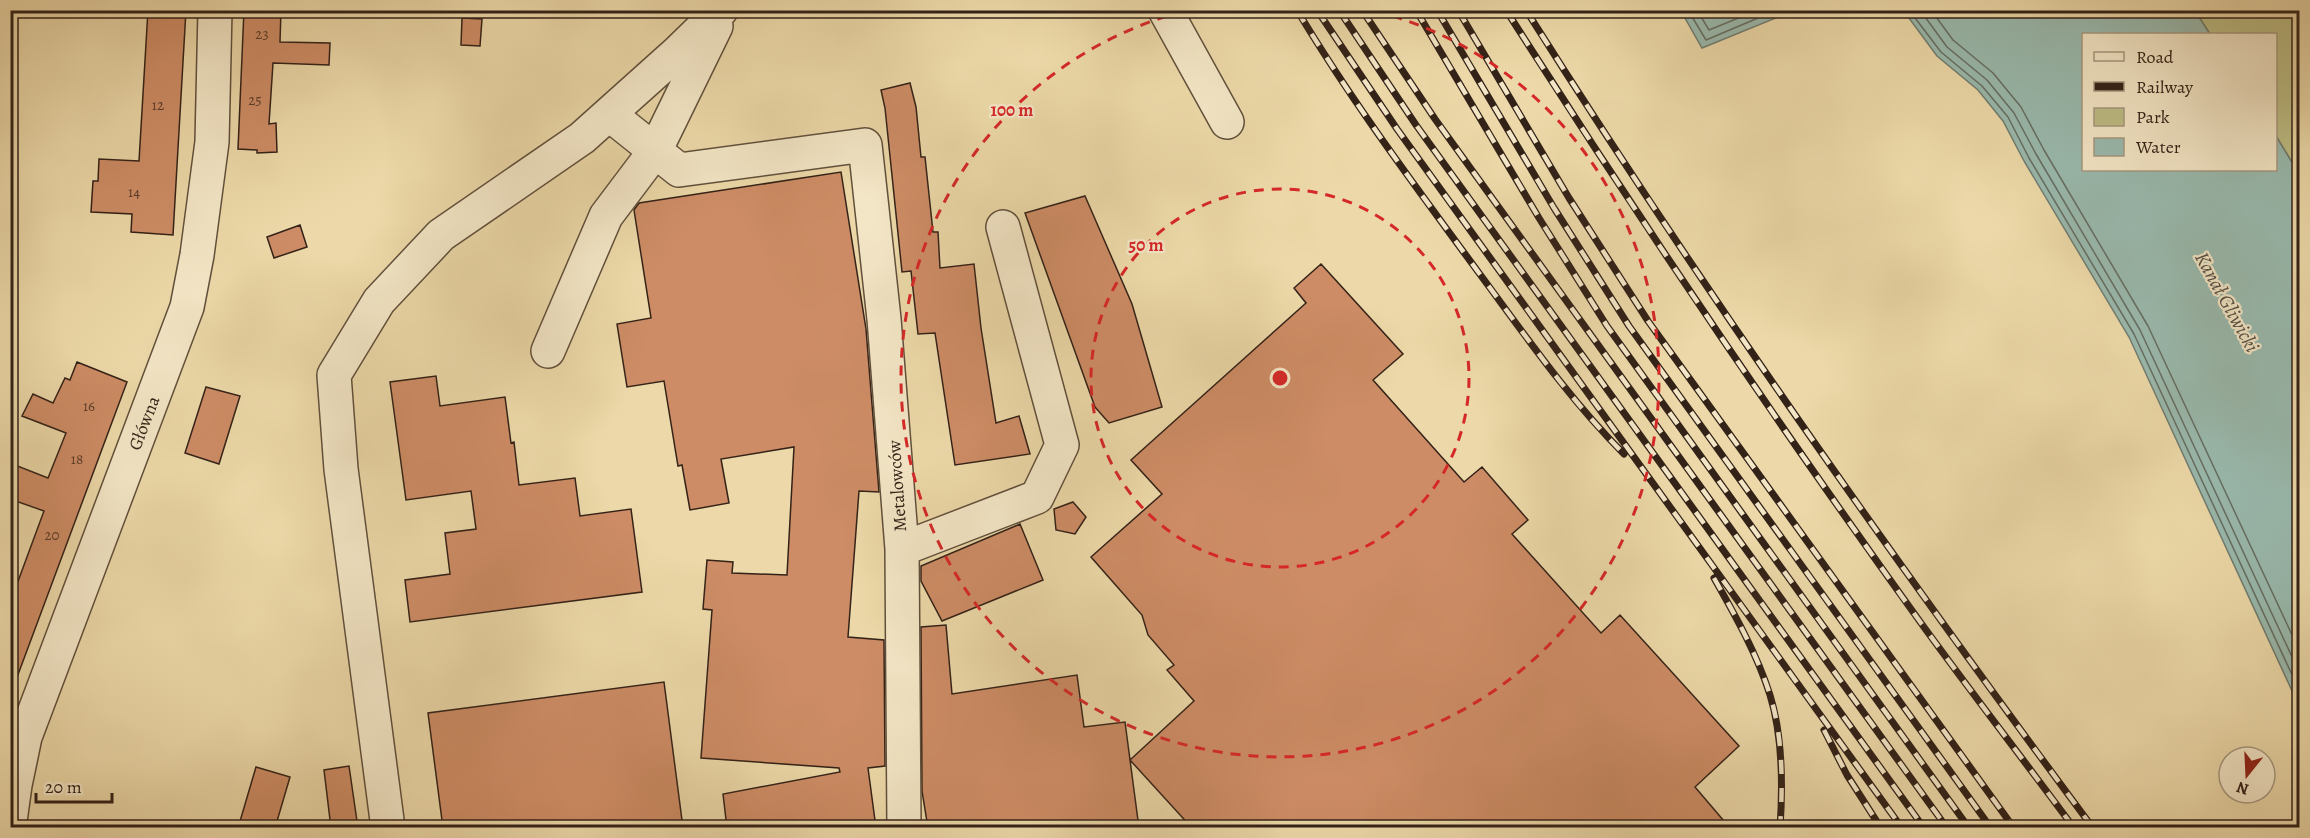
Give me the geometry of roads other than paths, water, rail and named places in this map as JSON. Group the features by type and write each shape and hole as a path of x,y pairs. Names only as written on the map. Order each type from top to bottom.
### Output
{"street":[{"name":"Główna","path":"10,821 25,737 187,307 197,255 212,142 215,10"},
{"path":"388,828 341,469 334,375 379,301 441,235 582,138 722,10"},
{"path":"548,351 606,216 655,151 722,10"},
{"path":"1165,10 1227,122"},
{"path":"609,114 655,151"},
{"name":"Metalowców","path":"655,151 680,170 865,145 884,319 902,549 904,828"},
{"path":"902,549 1037,497 1062,445 1003,227"}],"water":[{"path":"1681,11 1793,11 1702,48"},
{"name":"Kanał Gliwicki","path":"1900,11 2195,11 2209,33 2082,33 2082,171 2277,171 2277,138 2299,174 2299,706 2129,337 2024,161 2003,121 1978,90 1937,56 1909,18"}],"railway":[{"path":"1297,10 1385,144 1513,320 1566,389 1624,454"},
{"path":"1317,10 1397,129 1902,828"},
{"path":"1339,10 1416,125 1924,828"},
{"path":"1362,10 1435,119 1947,828"},
{"path":"1416,10 1539,218 1607,326 1969,828"},
{"path":"1437,10 1554,208 1629,326 1991,828"},
{"path":"1458,10 1569,198 1648,321 2014,828"},
{"path":"1506,10 1761,396 1940,649 2074,828"},
{"path":"1526,10 1661,219 1731,322 1873,526 2093,828"},
{"path":"1714,578 1738,620 1770,695 1781,761 1780,828"},
{"path":"1824,730 1847,775 1881,828"}]}
